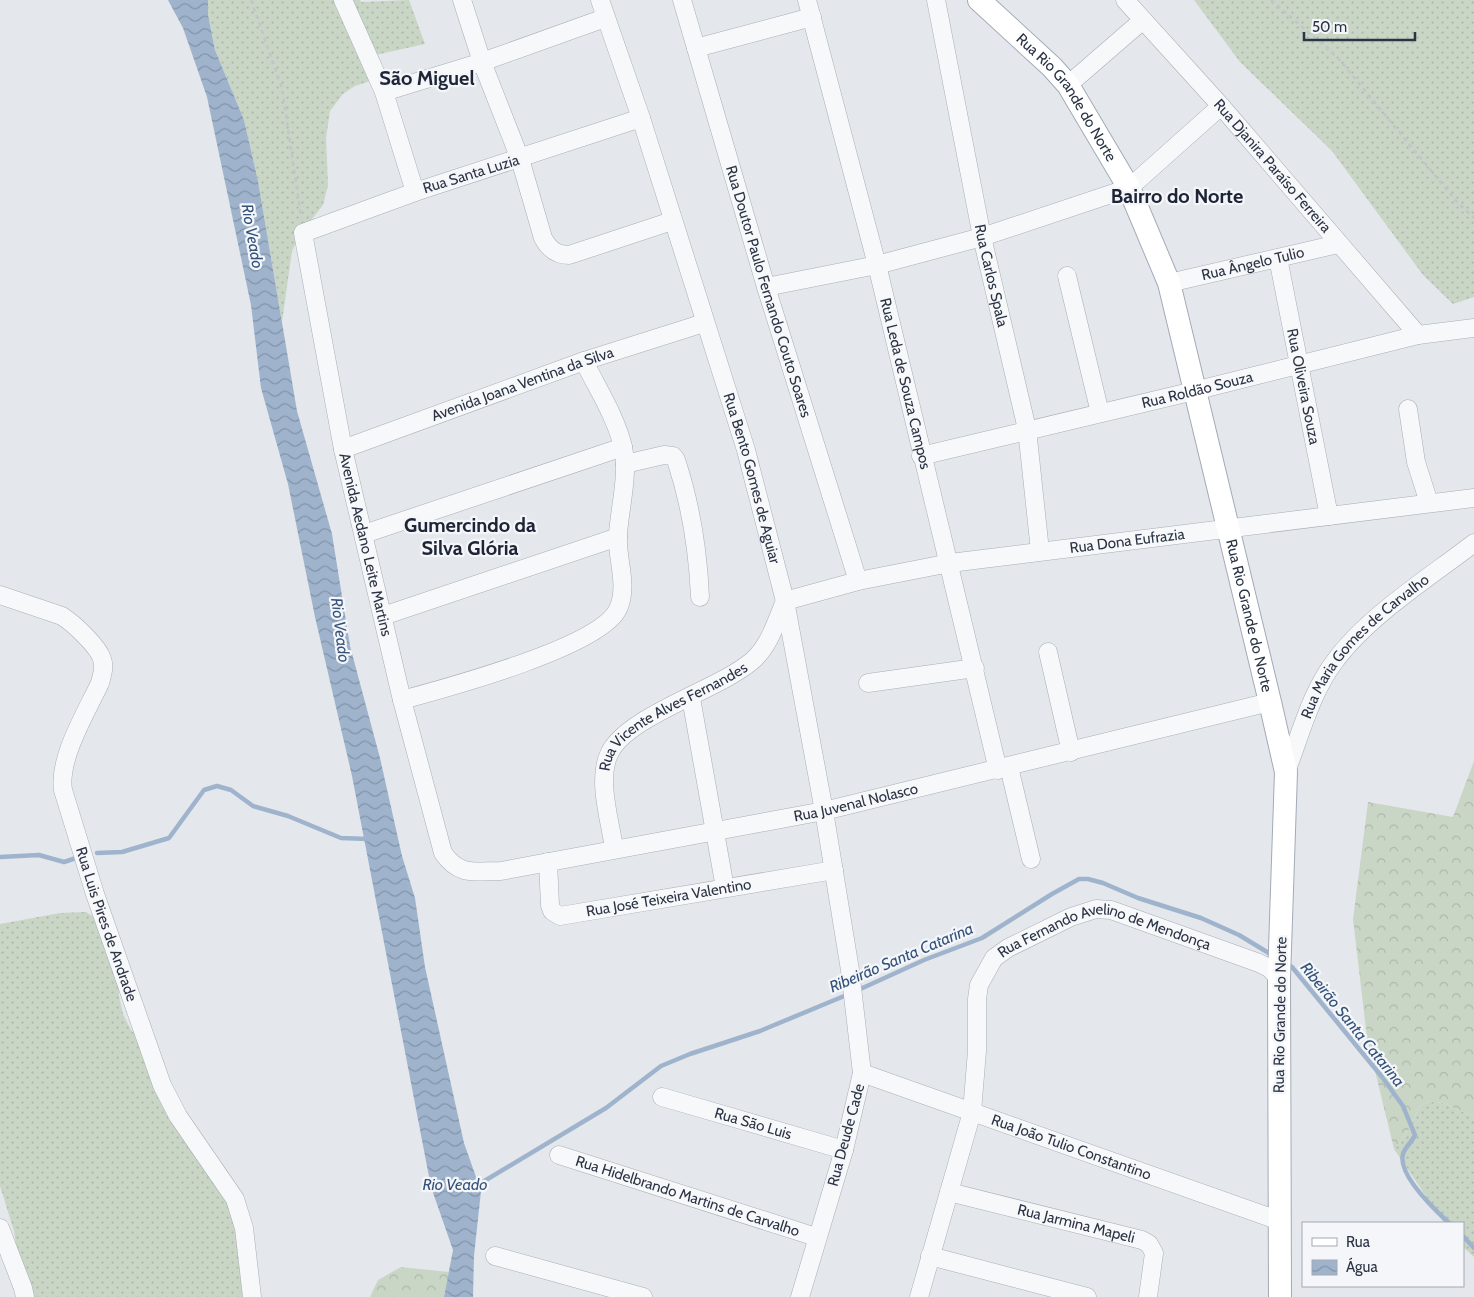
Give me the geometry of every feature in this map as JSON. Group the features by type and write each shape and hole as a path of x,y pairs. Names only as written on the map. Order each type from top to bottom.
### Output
{"main road":[{"name":"Rua Rio Grande do Norte","path":"979,0 1052,66 1068,86 1129,188 1169,283 1194,391 1230,529 1286,772 1279,978 1280,1297"}],"street":[{"path":"343,0 384,92 415,192"},
{"path":"462,0 482,62 520,159 543,238 548,247 562,255 569,255 672,221"},
{"name":"Rua Bento Gomes de Aguiar","path":"600,0 641,118 704,323 746,450 785,601 824,811 850,970"},
{"name":"Rua Doutor Paulo Fernando Couto Soares","path":"682,0 766,287 858,581"},
{"name":"Rua Carlos Spala","path":"936,0 982,237 1027,429 1040,551"},
{"name":"Rua Djanira Paraíso Ferreira","path":"1125,0 1221,106 1418,335"},
{"path":"696,48 809,8"},
{"name":"Rua Leda de Souza Campos","path":"809,8 877,266 921,456 950,563 975,668 1003,768 1032,859"},
{"path":"384,92 482,62 605,18"},
{"path":"1068,86 1143,20"},
{"path":"766,287 877,266 982,237 1129,188 1221,106"},
{"name":"Rua Santa Luzia","path":"303,233 415,192 641,118"},
{"name":"Avenida Aedano Leite Martins","path":"303,233 343,449 402,700 443,853"},
{"name":"Rua Ângelo Tulio","path":"1169,283 1338,244"},
{"name":"Rua Oliveira Souza","path":"1278,258 1329,516"},
{"path":"1067,276 1100,413"},
{"name":"Avenida Joana Ventina da Silva","path":"343,449 584,361 704,323"},
{"name":"Rua Roldão Souza","path":"921,456 1418,335 1474,328"},
{"path":"402,700 481,679 589,636 612,619 619,607 622,592 618,537 624,455 584,361"},
{"path":"1408,409 1416,462 1429,503"},
{"path":"364,534 624,455 673,456 676,460 694,532 700,598"},
{"name":"Rua Dona Eufrazia","path":"785,601 858,581 950,563 1474,498"},
{"path":"383,616 618,537"},
{"name":"Rua Maria Gomes de Carvalho","path":"1286,772 1319,688 1334,661 1382,614 1474,543"},
{"name":"Rua Luis Pires de Andrade","path":"0,595 62,616 69,621 102,658 104,670 100,683 65,763 61,781 63,790 95,894 162,1085 178,1116 235,1199 240,1213 252,1297"},
{"name":"Rua Vicente Alves Fernandes","path":"614,848 605,787 609,754 623,737 640,724 691,698 753,660 768,641 785,601"},
{"path":"1048,652 1071,752"},
{"path":"868,683 975,668"},
{"path":"691,698 725,888"},
{"name":"Rua Juvenal Nolasco","path":"443,853 456,868 464,871 501,871 614,848 824,811 1270,702"},
{"name":"Rua José Teixeira Valentino","path":"548,862 550,905 552,911 560,916 834,870"},
{"name":"Rua Fernando Avelino de Mendonça","path":"919,1297 972,1112 977,1051 977,999 986,970 994,958 1008,948 1071,917 1096,909 1112,910 1269,968 1279,978"},
{"name":"Rua Deude Cade","path":"800,1297 816,1237 844,1150 862,1073 850,970"},
{"name":"Rua João Tulio Constantino","path":"862,1073 1280,1221"},
{"name":"Rua São Luis","path":"662,1097 844,1150"},
{"name":"Rua Hidelbrando Martins de Carvalho","path":"559,1155 816,1237"},
{"name":"Rua Jarmina Mapeli","path":"949,1192 1142,1240 1149,1244 1154,1253 1148,1297"},
{"path":"0,1228 24,1288 25,1297"},
{"path":"495,1256 643,1297"},
{"path":"930,1256 1088,1297"}],"path":[{"path":"251,0 287,107 303,233"},
{"path":"1271,0 1338,58 1457,202 1474,218"}],"green space":[{"path":"208,0 360,0 361,2 409,0 425,44 362,58 370,81 355,86 343,94 330,111 326,138 328,185 323,205 301,233 292,251 282,322 258,181 244,120 215,50 208,15"},
{"path":"1194,0 1474,0 1474,297 1453,304 1423,275 1332,151 1240,62"},
{"path":"1474,761 1474,1117 1443,1103 1428,1101 1419,1107 1410,1128 1394,1149 1367,1038 1353,919 1368,802 1453,817"},
{"path":"86,912 102,922 117,957 119,996 123,1014 131,1030 149,1049 185,1122 229,1179 248,1297 34,1297 18,1257 14,1231 0,1186 0,924 60,913"},
{"path":"1428,1101 1443,1103 1474,1117 1474,1257 1464,1248 1464,1222 1443,1222 1394,1149 1410,1128 1419,1107"},
{"path":"401,1267 449,1272 444,1297 370,1297 378,1280"}],"water":[{"name":"Rio Veado","path":"168,0 208,0 208,15 215,50 244,120 258,181 297,411 332,534 350,646 380,758 402,856 415,898 425,967 464,1143 481,1191 474,1256 473,1297 444,1297 453,1250 431,1187 352,776 315,617 288,484 261,388 251,305 207,97 183,28"}],"waterway":[{"path":"97,853 122,852 169,838 204,790 217,786 231,790 253,806 288,816 341,838 368,839"},
{"path":"0,857 39,855 64,862 79,857"},
{"name":"Ribeirão Santa Catarina","path":"856,991 924,960 982,938 1079,879 1103,883 1138,898 1201,918 1239,935 1272,955"},
{"name":"Ribeirão Santa Catarina","path":"1285,963 1292,967 1382,1077 1403,1106 1415,1135 1403,1154 1406,1172 1419,1192 1448,1222"},
{"name":"Ribeirão Santa Catarina","path":"476,1186 606,1108 661,1066 690,1054 760,1031 849,994"},
{"name":"Ribeirão Santa Catarina","path":"1464,1237 1474,1248"}],"district":[{"name":"São Miguel","path":"427,78"},
{"name":"Bairro do Norte","path":"1177,196"},
{"name":"Gumercindo da Silva Glória","path":"470,536"}]}
